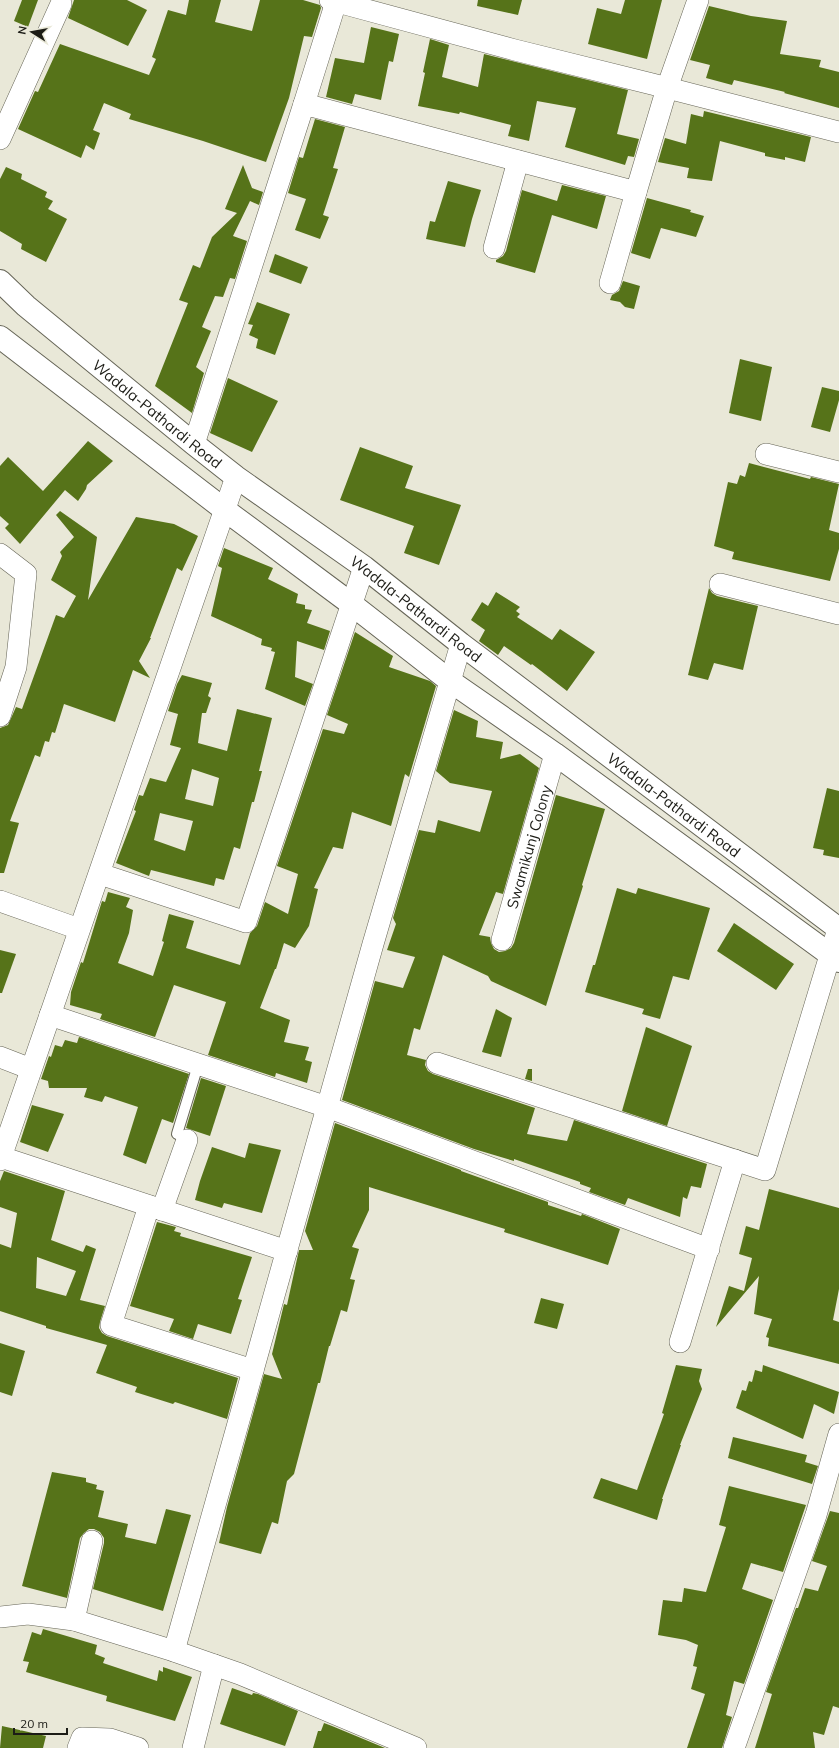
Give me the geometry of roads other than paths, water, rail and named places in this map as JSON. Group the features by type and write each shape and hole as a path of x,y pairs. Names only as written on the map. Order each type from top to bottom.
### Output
{"main road":[{"name":"Wadala-Pathardi Road","path":"0,281 26,306 236,477 364,567 461,644 839,929"},
{"name":"Wadala-Pathardi Road","path":"1,340 450,680 555,754 835,958"}],"street":[{"path":"610,283 667,88 698,0"},
{"path":"194,444 304,104 333,1 384,7 515,50 839,132"},
{"path":"0,139 62,4"},
{"path":"304,104 636,192"},
{"path":"494,248 518,161"},
{"path":"766,454 839,472"},
{"path":"236,477 100,874 79,929 0,1159 287,1250"},
{"path":"0,554 26,574 8,665 0,716"},
{"path":"100,874 246,922 350,603 364,567"},
{"path":"720,584 839,614"},
{"path":"174,1651 327,1107 461,644"},
{"name":"Swamikunj Colony","path":"502,940 555,754"},
{"path":"0,901 79,929"},
{"path":"437,1063 766,1170 835,958 839,929"},
{"path":"50,1015 327,1107 709,1248"},
{"path":"0,1057 31,1069"},
{"path":"182,1137 111,1325 253,1370"},
{"path":"680,1342 735,1160"},
{"path":"734,1748 816,1514 839,1434"},
{"path":"74,1620 92,1541"},
{"path":"0,1617 28,1614 74,1620 174,1651 247,1677 416,1748"},
{"path":"193,1748 214,1665"},
{"path":"78,1748 82,1738 110,1739 138,1748"}],"lane":[{"path":"182,1137 198,1065"}]}
